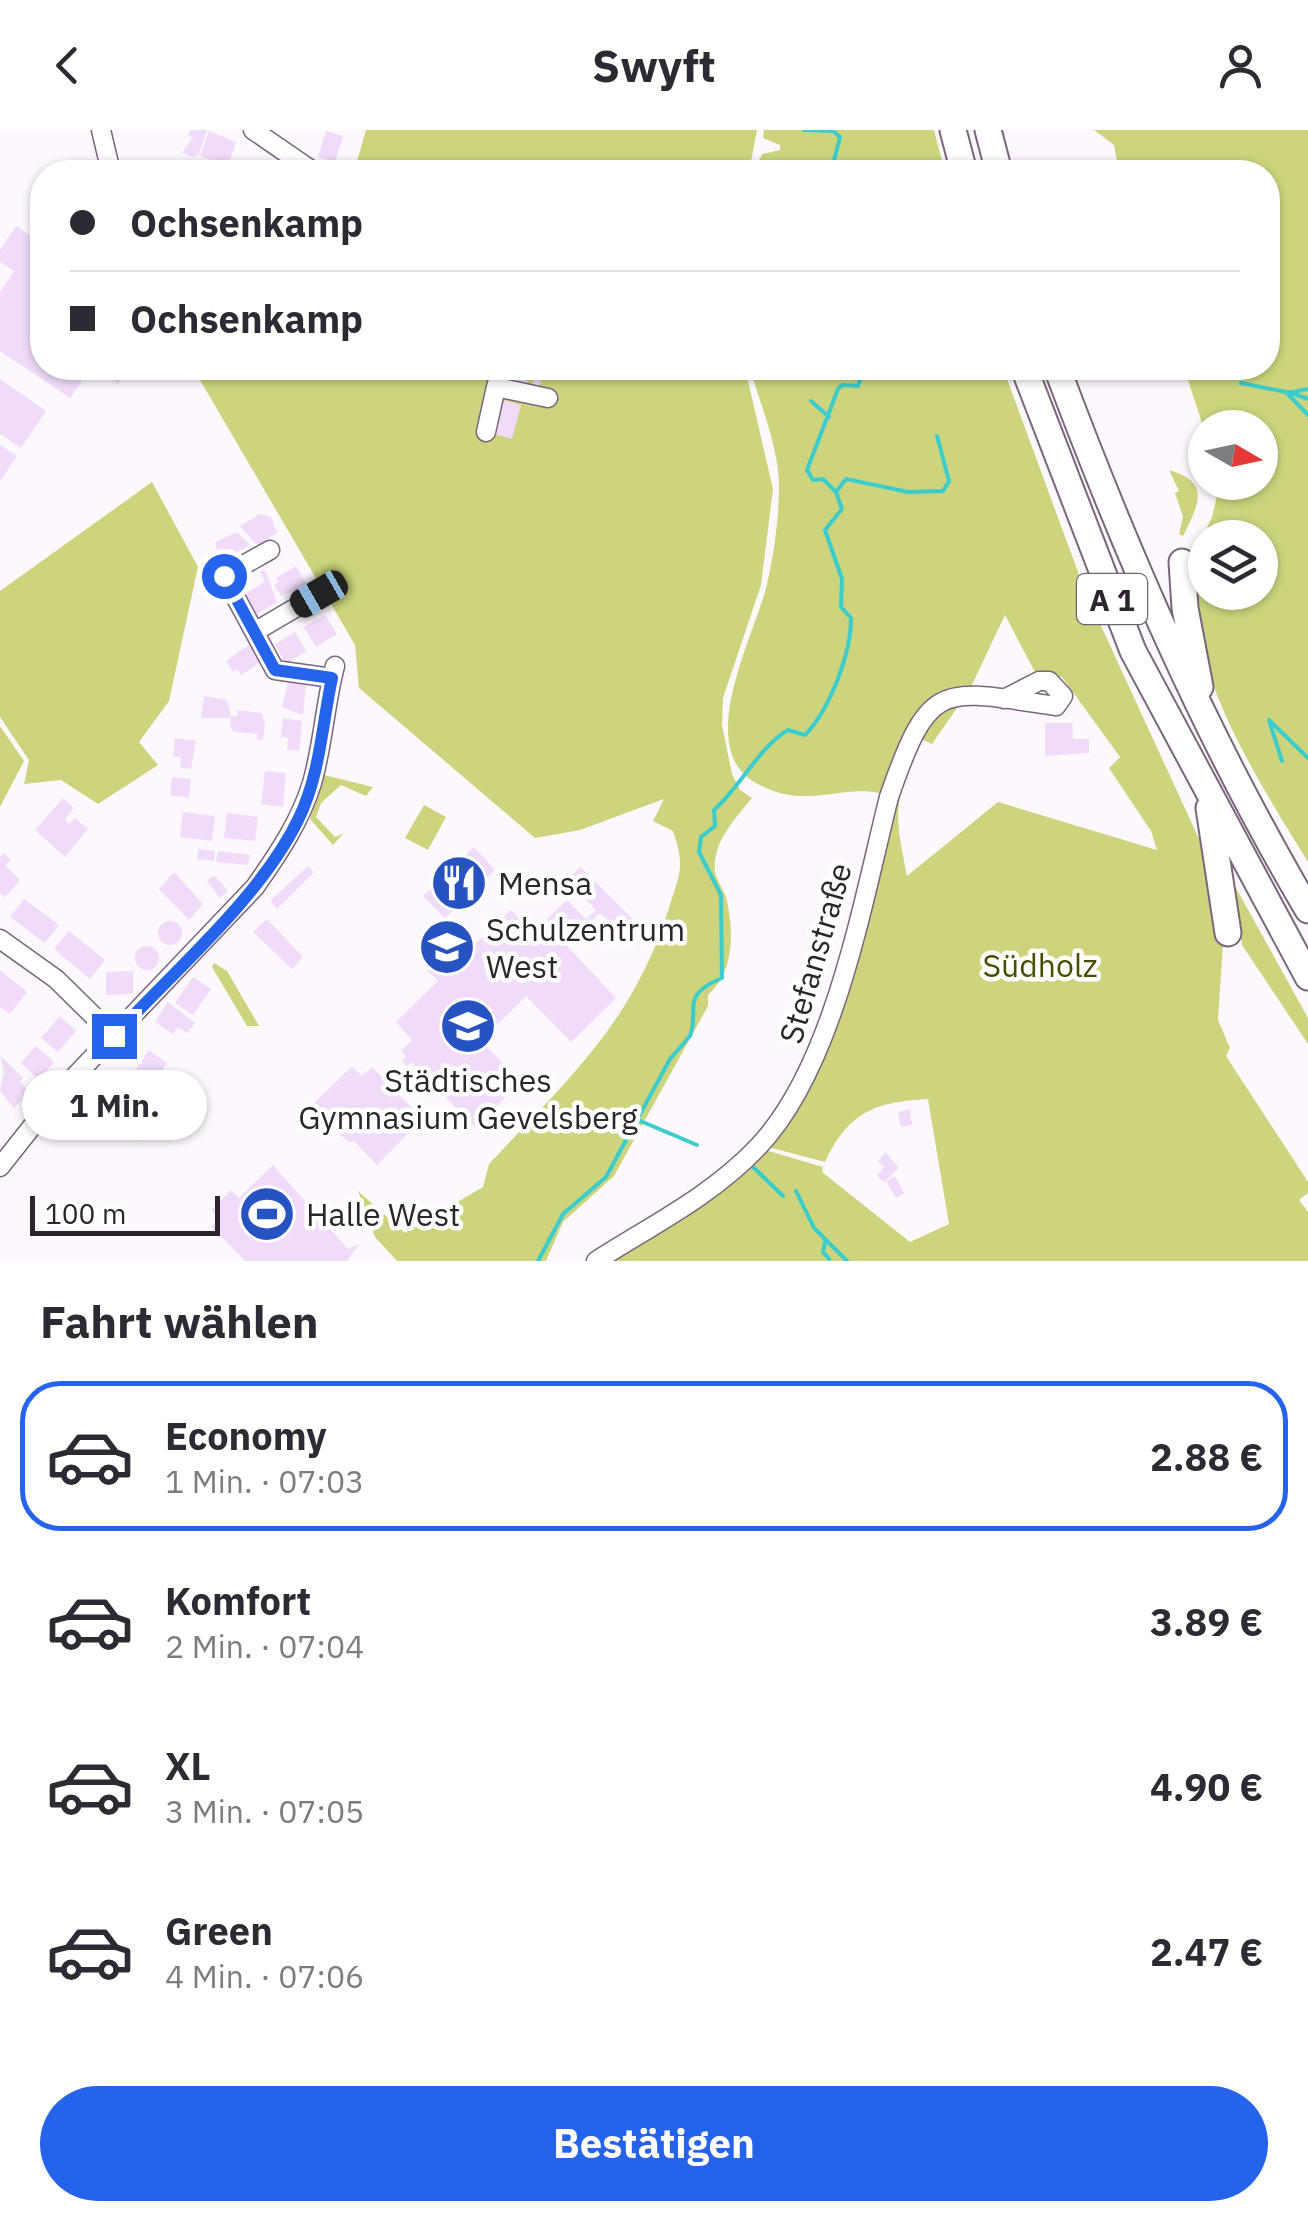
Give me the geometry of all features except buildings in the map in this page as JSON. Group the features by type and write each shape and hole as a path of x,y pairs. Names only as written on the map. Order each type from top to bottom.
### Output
{"highway":[{"path":"952,130 961,160"},
{"path":"988,130 996,160"},
{"name":"A 1","path":"1029,380 1133,651 1308,977"},
{"name":"A 1","path":"1062,380 1112,514 1209,726 1308,910"},
{"path":"1182,562 1185,608 1209,726"},
{"path":"1206,788 1228,933"}],"street":[{"path":"101,130 108,160"},
{"path":"253,130 297,160"},
{"path":"486,432 498,380"},
{"path":"496,387 548,398"},
{"path":"0,1167 36,1119 255,887 298,820 312,784 333,672 275,670 224,576 270,550"},
{"path":"256,631 319,594"},
{"name":"Stefanstraße","path":"596,1261 680,1212 759,1146 818,1056 889,797 904,755 928,710 952,696 1004,698"},
{"path":"0,940 56,979 114,1036"}],"green space":[{"path":"366,130 757,130 751,160 357,160"},
{"path":"764,130 934,130 942,160 759,160 762,154 780,150 780,145 763,138"},
{"path":"1094,130 1308,130 1308,862 1248,762 1222,708 1204,655 1198,610 1278,610 1278,520 1211,520 1216,500 1278,500 1278,410 1198,410 1188,380 1280,380 1280,160 1117,160 1114,145"},
{"path":"200,380 748,380 773,489 761,585 723,698 722,725 732,774 740,790 752,798 726,832 715,861 729,914 730,952 723,975 708,995 708,1006 614,1176 563,1222 546,1261 397,1261 375,1237 358,1191 405,1233 483,1187 489,1164 594,1048 636,986 678,880 680,863 673,831 653,821 664,799 580,830 535,838 359,688 355,645"},
{"name":"Südholz","path":"754,380 1007,380 1085,591 1200,841 1223,944 1218,1020 1230,1048 1226,1056 1308,1182 1308,1193 1299,1200 1308,1212 1308,1261 591,1261 762,1149 823,1167 822,1172 910,1242 949,1224 928,1099 892,1103 865,1113 844,1131 825,1162 764,1146 820,1063 895,798 861,791 812,796 776,792 756,783 738,766 729,744 733,689 761,605 774,548 779,486 768,426","holes":["1005,615 1036,674 1062,677 1120,757 1109,768 1151,831 1157,850 998,802 907,876 898,820 905,779 921,739 932,744 970,689"]},
{"path":"1169,470 1188,478 1188,500 1197,500 1183,536 1179,534 1183,517 1175,493 1179,491"},
{"path":"152,482 198,567 169,701 139,742 158,765 98,804 61,780 24,784 29,760 0,717 0,591"},
{"path":"0,726 24,761 0,807"},
{"path":"324,775 373,787 366,796 341,785 321,803 316,817 335,837 343,834 333,845 310,819"},
{"path":"424,805 446,817 428,850 405,838"},
{"path":"1235,886 1308,1018 1308,1044 1242,945"},
{"path":"214,963 227,971 259,1026 247,1026 212,967"}],"waterway":[{"path":"804,130 833,131 840,137 834,160"},
{"path":"538,1261 563,1214 606,1177 670,1059 690,1036 696,997 722,978 721,895 699,852 701,837 715,826 714,810 778,737 788,730 805,735 823,711 837,680 851,618 841,607 842,579 825,530 842,509 836,492 823,479 813,480 807,470 838,389 842,385 858,386 860,380"},
{"path":"1241,383 1286,392 1308,415"},
{"path":"1293,392 1308,389"},
{"path":"1289,392 1308,399"},
{"path":"811,401 829,417"},
{"path":"836,492 846,479 908,492 943,491 949,481 937,436"},
{"path":"1282,761 1269,720 1308,758"},
{"path":"638,1120 697,1145"},
{"path":"751,1165 783,1196"},
{"path":"796,1191 814,1228 847,1261"},
{"path":"825,1242 823,1252 829,1259"}],"place":[{"name":"Mensa","path":"459,883"},
{"name":"Schulzentrum West","path":"447,947"},
{"name":"Städtisches Gymnasium Gevelsberg","path":"468,1026"},
{"name":"Halle West","path":"267,1214"}],"route":[{"path":"114,1036 255,887 298,820 312,784 332,678 275,670 224,576"}]}
